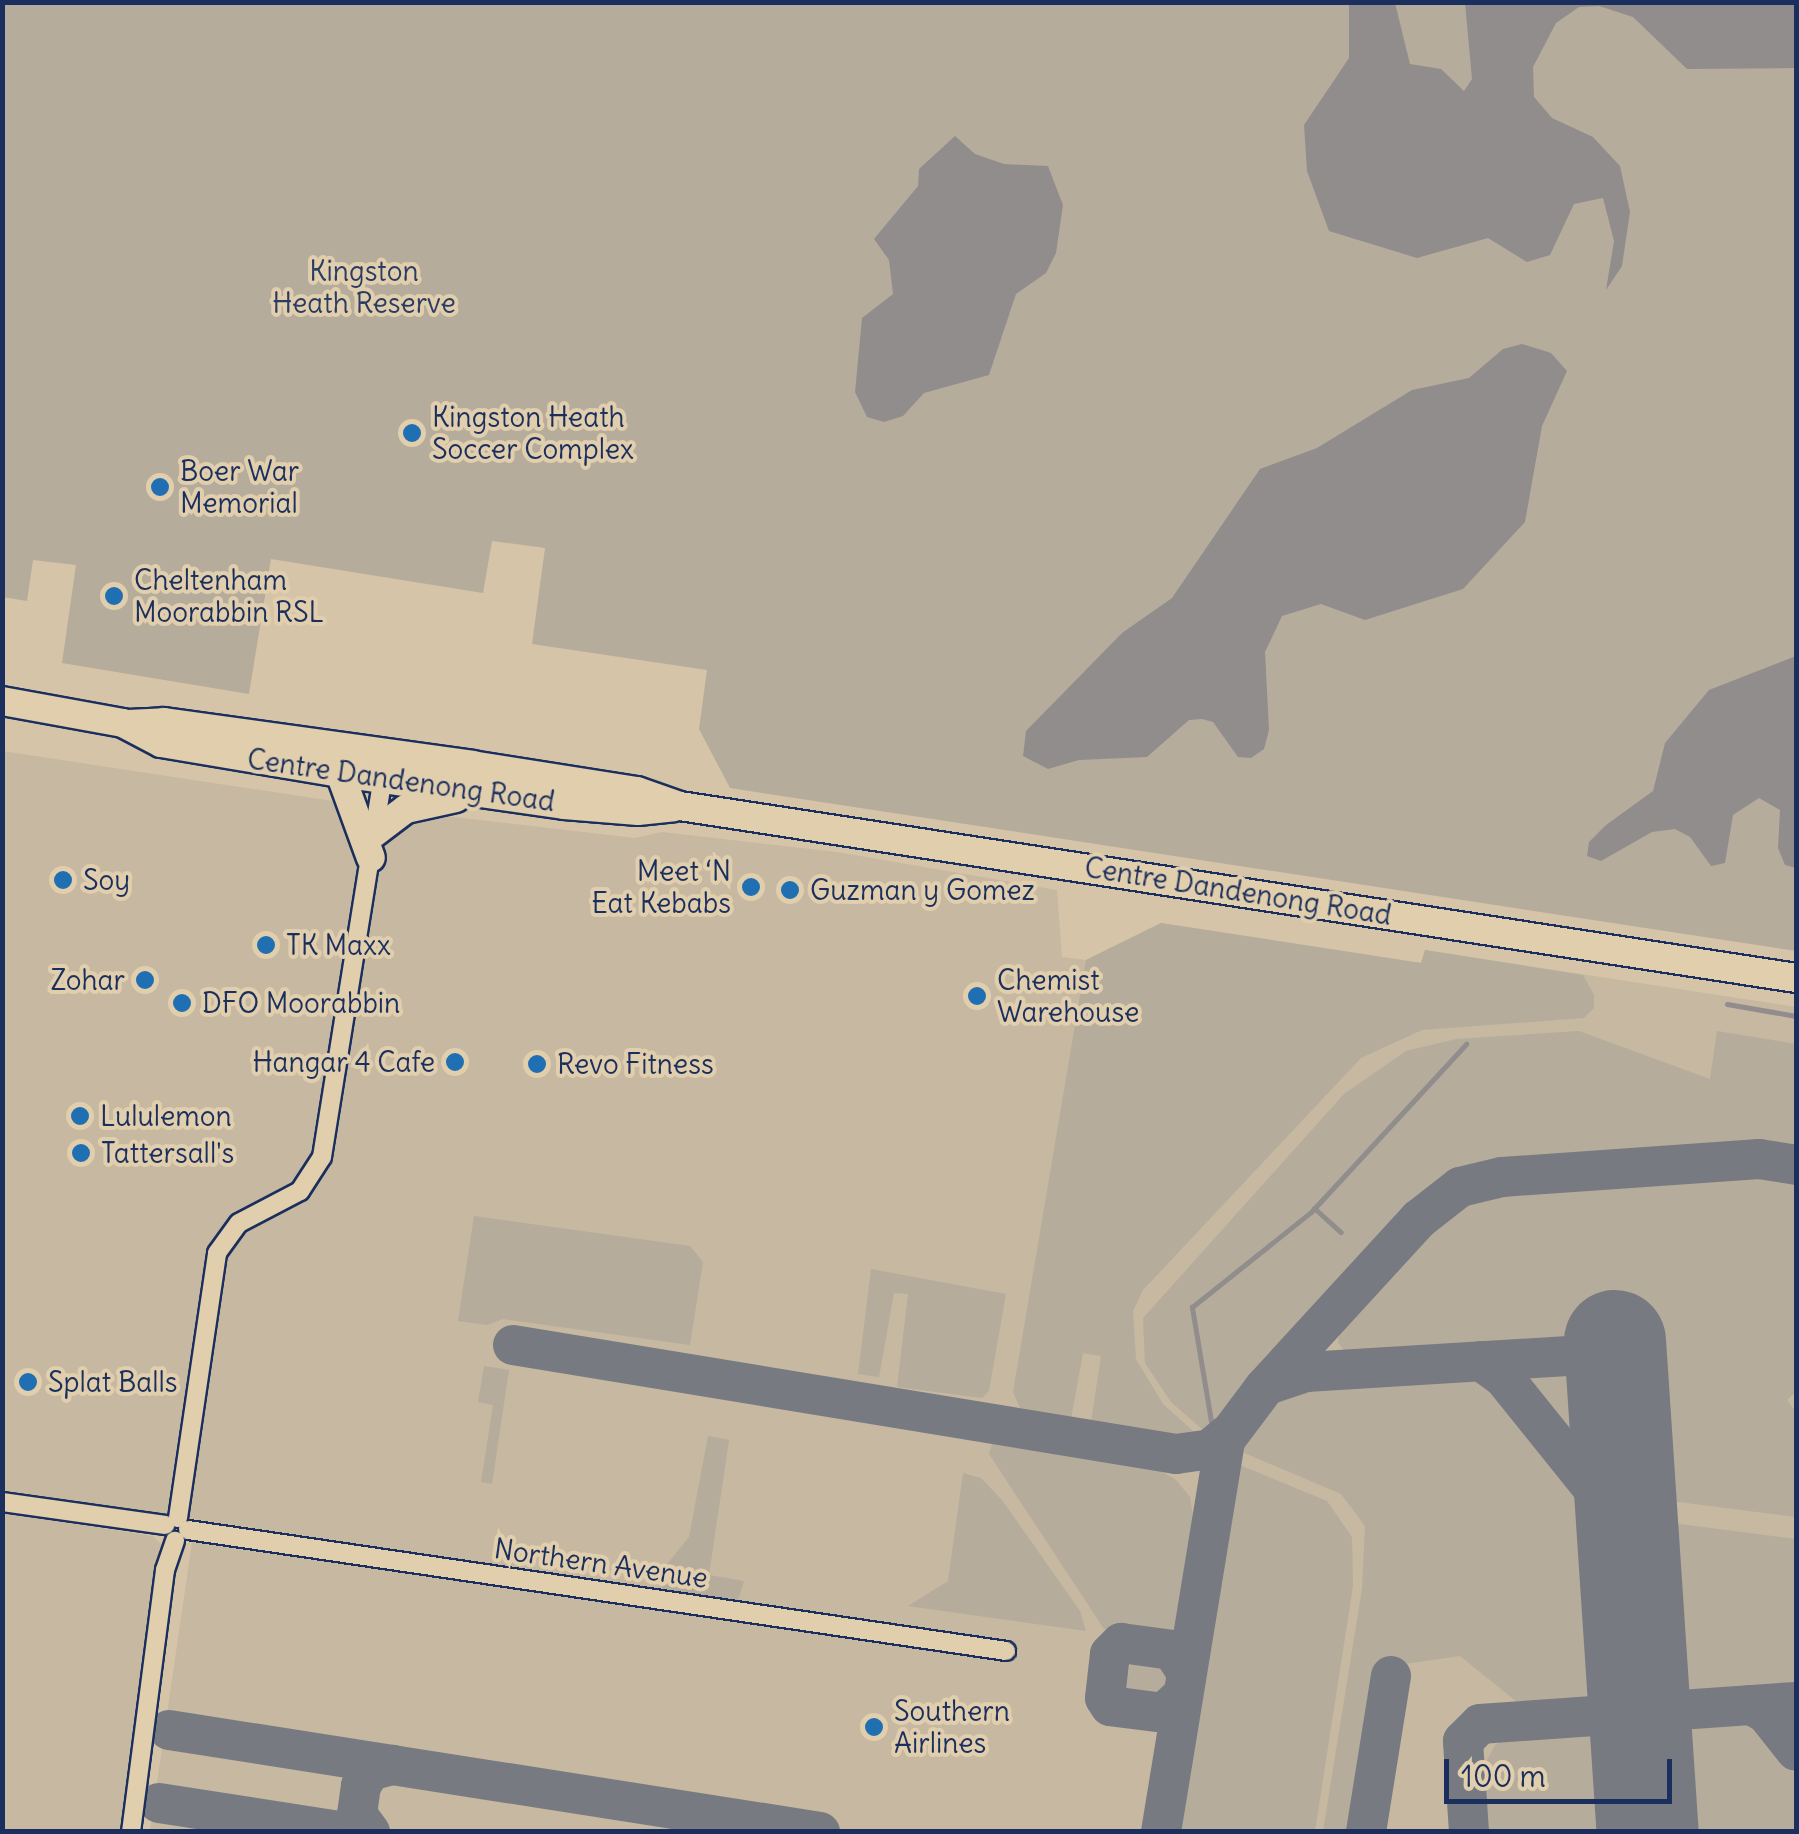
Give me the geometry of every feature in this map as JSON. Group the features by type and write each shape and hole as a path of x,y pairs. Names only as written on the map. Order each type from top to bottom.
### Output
{"main road":[{"name":"Centre Dandenong Road","path":"2,702 128,724 164,722 384,767 477,794 638,811 680,806"},
{"name":"Centre Dandenong Road","path":"128,724 161,743 340,773 384,767 636,791 680,806 1796,978"},
{"path":"340,773 373,846 406,809 477,794"}],"street":[{"path":"131,1832 165,1570 177,1529 215,1261 240,1223 300,1191 320,1164 384,767"},
{"name":"Northern Avenue","path":"2,1502 1006,1651"}],"shaded area":[{"path":"1349,3 1395,3 1410,64 1441,69 1464,91 1472,79 1465,3 1796,3 1796,68 1687,69 1633,17 1599,6 1579,7 1556,23 1533,67 1534,97 1552,118 1593,137 1620,166 1630,212 1622,266 1606,290 1614,241 1603,198 1574,204 1550,255 1527,262 1488,238 1417,258 1329,231 1307,171 1304,125 1349,58"},
{"path":"955,136 975,154 1004,164 1048,166 1063,205 1056,253 1046,273 1016,294 989,375 924,393 903,416 884,422 867,417 855,392 862,318 893,294 889,260 874,239 918,186 919,169"},
{"path":"1522,344 1551,353 1567,371 1542,426 1525,522 1463,589 1365,620 1321,604 1282,616 1265,652 1269,730 1264,749 1251,758 1238,757 1213,722 1202,719 1189,720 1147,757 1079,760 1048,769 1023,756 1026,731 1122,633 1172,598 1260,469 1317,448 1412,390 1469,378 1503,349"},
{"path":"1796,656 1796,868 1785,865 1778,848 1780,810 1759,798 1733,815 1725,863 1711,866 1690,837 1675,829 1652,832 1601,861 1587,856 1589,842 1606,825 1653,791 1665,743 1709,690"},
{"path":"2,751 392,810 635,838 662,832 837,852 1057,890 1062,957 1086,960 1161,923 1421,963 1425,950 1796,1007 1796,1831 150,1831 192,1542 327,1562 331,1540 3,1490"},
{"path":"2,1513 153,1536 161,1544 122,1831 3,1831"}],"green space":[{"name":"Kingston Heath Reserve","path":"2,3 1796,3 1796,951 730,788 699,729 707,670 532,644 545,548 492,541 483,593 271,559 249,694 62,663 76,565 33,560 27,601 3,597"},
{"path":"1161,923 1421,963 1425,950 1583,975 1594,995 1594,1008 1584,1018 1422,1030 1361,1058 1143,1290 1133,1311 1136,1359 1163,1404 1193,1431 1191,1440 1090,1428 1101,1356 1083,1353 1070,1424 1022,1413 1013,1392 1086,960"},
{"path":"1579,1031 1710,1079 1717,1031 1796,1044 1796,1153 1750,1148 1505,1165 1460,1175 1418,1206 1217,1424 1203,1430 1171,1402 1145,1363 1143,1318 1344,1094 1406,1051 1456,1039"},
{"path":"1743,1171 1796,1177 1796,1392 1787,1400 1796,1412 1796,1517 1648,1498 1636,1339 1372,1357 1349,1355 1338,1343 1341,1321 1429,1224 1465,1197 1509,1188"},
{"path":"474,1216 690,1246 703,1262 690,1345 503,1319 487,1325 458,1321"},
{"path":"871,1269 1006,1294 989,1391 982,1398 897,1387 908,1294 894,1293 879,1377 858,1374"},
{"path":"484,1366 509,1370 492,1484 481,1482 493,1405 478,1402"},
{"path":"1550,1369 1576,1380 1592,1401 1602,1476 1523,1383 1528,1371"},
{"path":"1465,1374 1504,1396 1604,1525 1618,1702 1522,1706 1460,1656 1377,1668 1352,1831 1323,1831 1362,1589 1365,1526 1341,1494 1235,1449 1268,1403 1295,1389"},
{"path":"708,1436 729,1440 709,1575 744,1581 738,1600 663,1589 661,1583 664,1568 689,1537"},
{"path":"993,1441 1146,1462 1176,1480 1190,1497 1195,1530 1182,1621 1173,1636 1104,1629 989,1454"},
{"path":"1235,1463 1327,1501 1352,1537 1353,1586 1315,1831 1173,1831"},
{"path":"963,1473 981,1478 1002,1500 1080,1611 1086,1631 908,1606 948,1581"},
{"path":"1649,1520 1796,1539 1796,1690 1661,1699"},
{"path":"1131,1656 1160,1660 1172,1671 1164,1697 1125,1697"},
{"path":"1749,1719 1796,1775 1796,1831 1682,1831 1675,1750 1680,1740 1700,1722"},
{"path":"1579,1731 1608,1744 1615,1831 1484,1831 1481,1771 1495,1745 1513,1735"}],"waterway":[{"path":"1727,1004 1796,1016"},
{"path":"1211,1421 1192,1307 1311,1212 1466,1044"},
{"path":"1314,1208 1341,1232"}],"taxiway":[{"path":"1161,1832 1225,1440 1264,1388 1419,1219 1460,1187 1502,1177 1759,1159 1796,1165"},
{"path":"513,1345 1176,1454 1210,1449 1228,1434"},
{"path":"1267,1385 1306,1372 1615,1353"},
{"path":"1575,1355 1600,1363 1614,1380 1623,1460"},
{"path":"1481,1361 1504,1378 1615,1516 1629,1545"},
{"path":"1183,1695 1164,1713 1110,1706 1105,1698 1110,1654 1121,1643 1172,1650 1187,1673"},
{"path":"1366,1832 1391,1676"},
{"path":"1469,1832 1463,1741 1480,1724 1796,1702"},
{"path":"1751,1705 1766,1713 1796,1751"},
{"path":"169,1730 820,1832"},
{"path":"370,1832 357,1814 361,1786 370,1771 393,1765"},
{"path":"159,1803 346,1832"}],"runway":[{"path":"1615,1341 1648,1832"}],"place":[{"name":"Kingston Heath Soccer Complex","path":"412,433"},
{"name":"Boer War Memorial","path":"160,487"},
{"name":"Cheltenham Moorabbin RSL","path":"114,596"},
{"name":"Soy","path":"63,880"},
{"name":"Meet ‘N Eat Kebabs","path":"751,887"},
{"name":"Guzman y Gomez","path":"790,890"},
{"name":"TK Maxx","path":"266,945"},
{"name":"Zohar","path":"145,980"},
{"name":"Chemist Warehouse","path":"977,996"},
{"name":"DFO Moorabbin","path":"182,1003"},
{"name":"Hangar 4 Cafe","path":"455,1062"},
{"name":"Revo Fitness","path":"537,1064"},
{"name":"Lululemon","path":"80,1116"},
{"name":"Tattersall's","path":"81,1153"},
{"name":"Splat Balls","path":"28,1382"},
{"name":"Southern Airlines","path":"874,1727"}]}
